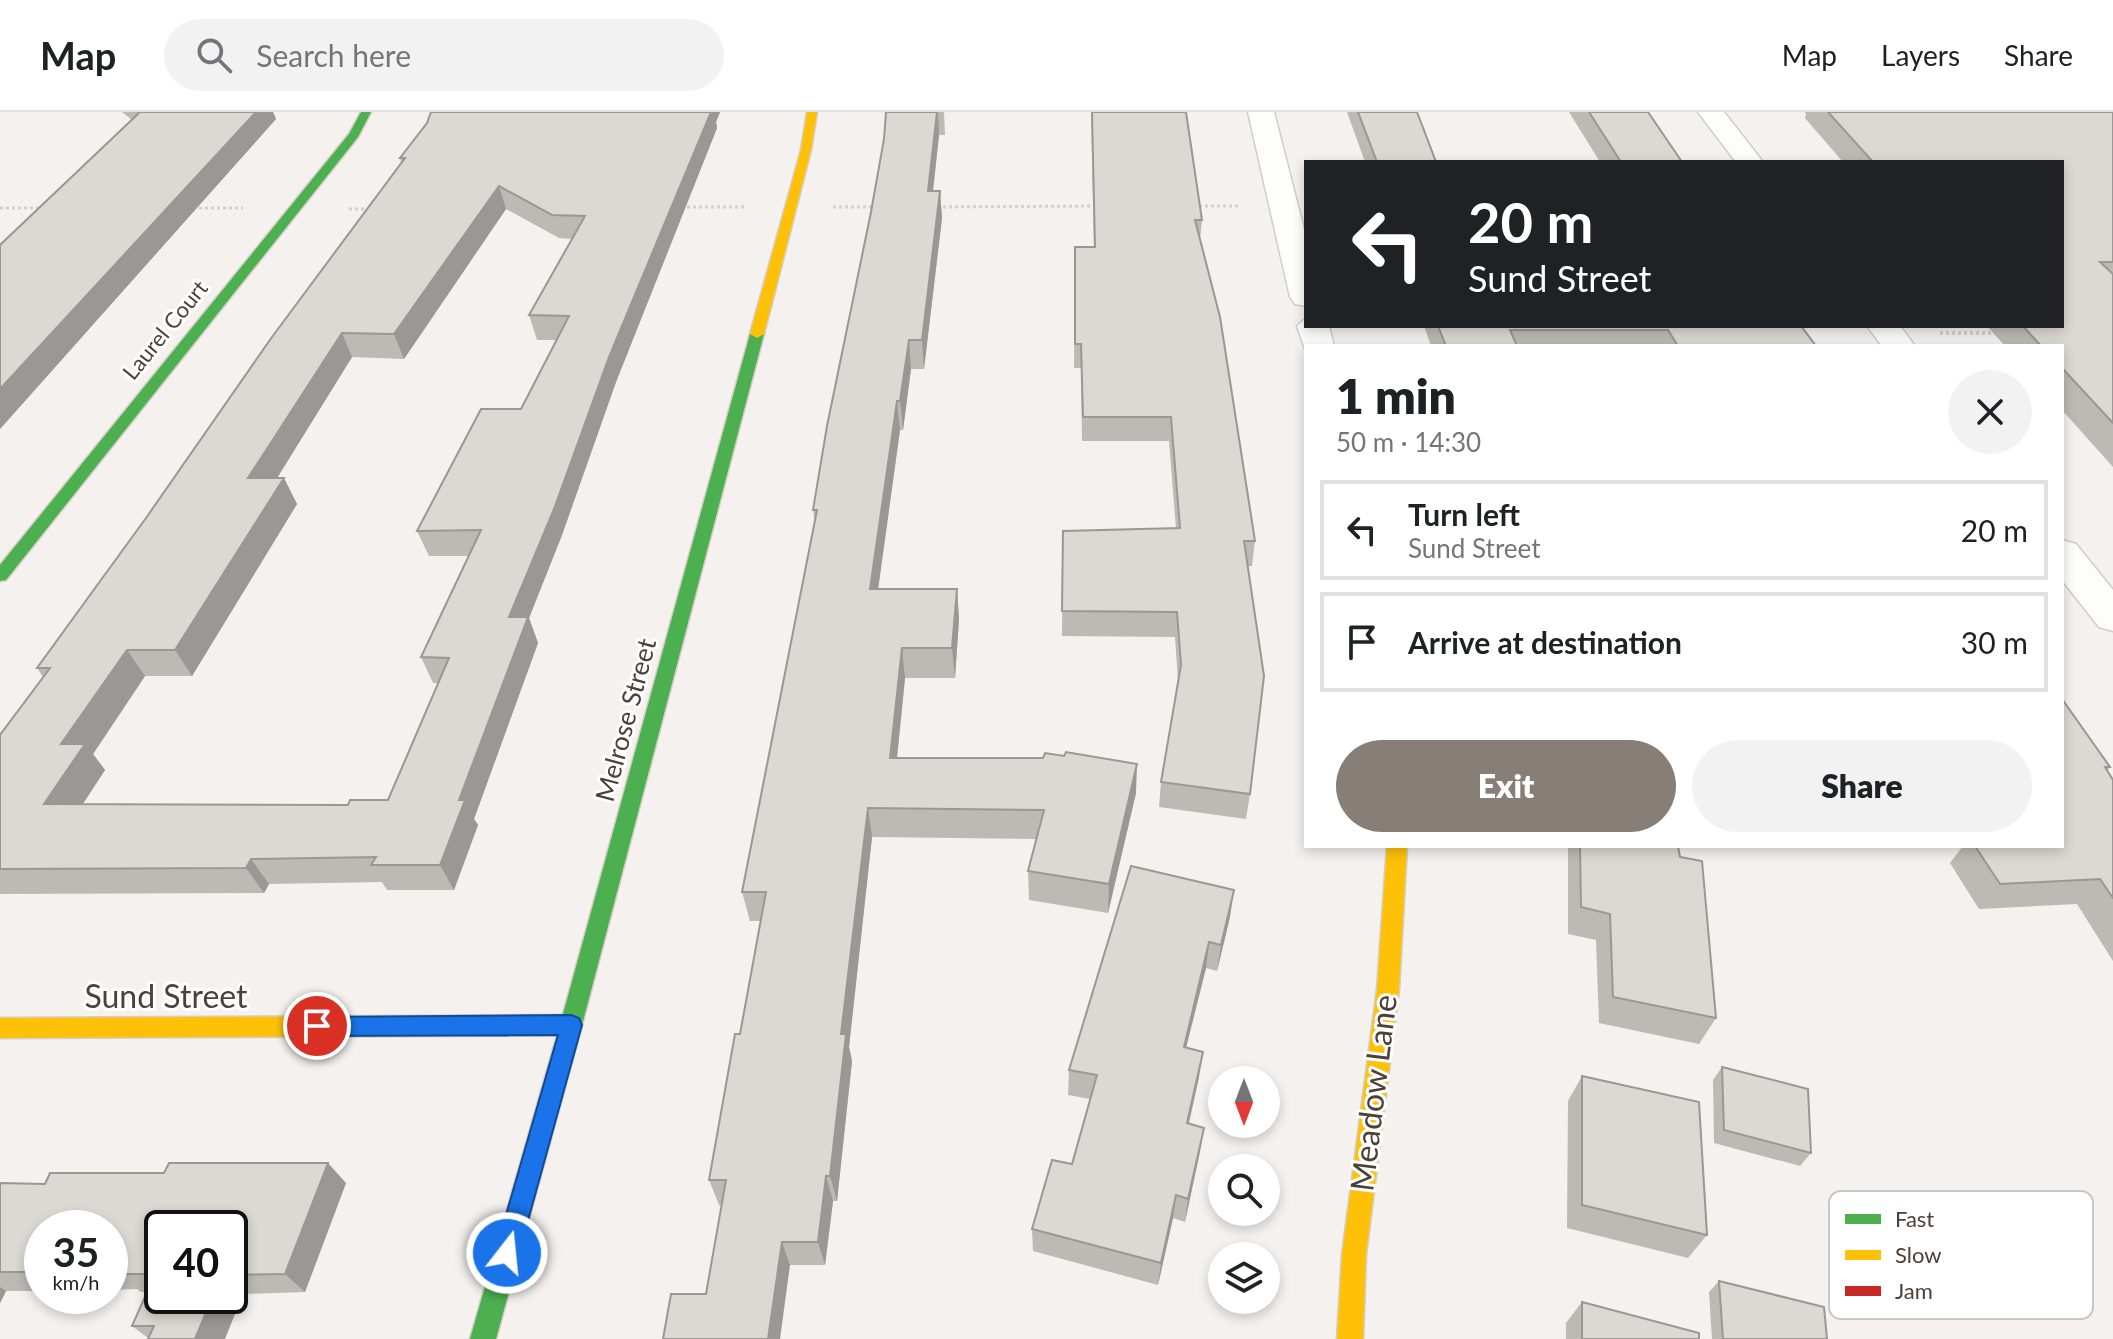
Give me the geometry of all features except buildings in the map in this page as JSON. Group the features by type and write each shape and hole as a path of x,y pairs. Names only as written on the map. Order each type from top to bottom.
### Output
{"street":[{"name":"Laurel Court","path":"0,576 354,135 366,112"},
{"name":"Melrose Street","path":"483,1339 571,1025 806,150 812,112"},
{"path":"1261,112 1304,289"},
{"path":"1711,112 1748,160"},
{"path":"1885,328 1897,344"},
{"path":"2064,556 2113,617"},
{"name":"Meadow Lane","path":"1350,1339 1354,1255 1388,989 1397,848"},
{"name":"Sund Street","path":"0,1028 571,1025"}],"path":[{"path":"929,207 1100,206"},
{"path":"1193,206 1248,206"},
{"path":"667,207 760,207"},
{"path":"820,207 883,207"},
{"path":"0,208 47,208"},
{"path":"189,208 252,208"},
{"path":"343,209 374,209"},
{"path":"1940,333 2003,333"}],"traffic: fast":[{"path":"0,576 354,135 366,112"},
{"path":"483,1339 757,334"}],"traffic: slow":[{"path":"757,334 806,150 812,112"},
{"path":"1350,1339 1354,1255 1388,989 1397,848"},
{"path":"0,1028 419,1026"}],"traffic: jam":[{"path":"419,1026 571,1025"}],"route":[{"path":"317,1026 571,1025 507,1253"}]}
